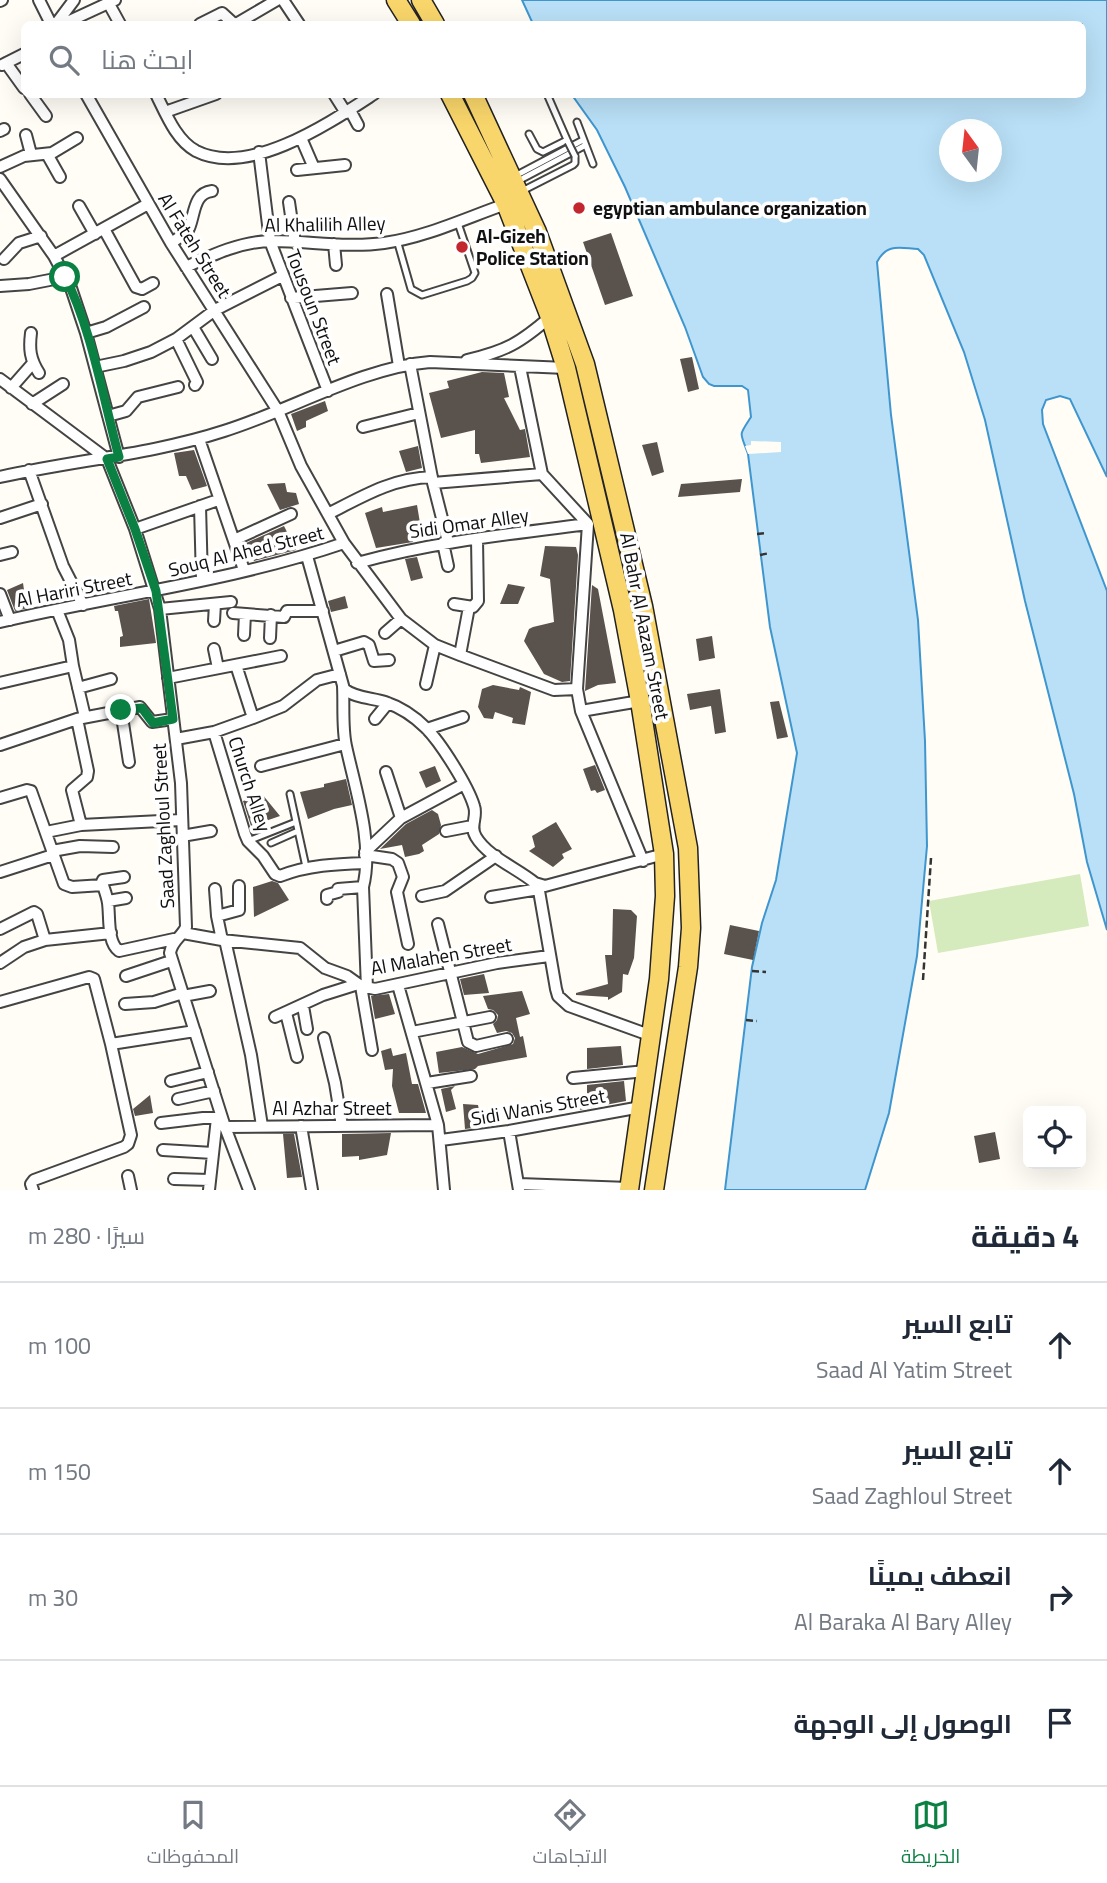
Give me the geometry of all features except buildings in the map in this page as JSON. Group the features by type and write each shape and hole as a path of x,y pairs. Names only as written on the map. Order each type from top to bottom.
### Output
{"main road":[{"path":"396,0 409,21"},
{"path":"421,0 433,21"},
{"name":"Al Bahr Al Aazam Street","path":"453,98 513,189 537,232 584,364 643,606 688,848 691,928 688,967 654,1190"},
{"name":"Al Bahr Al Aazam Street","path":"475,98 513,189 566,368 623,610 664,854 663,937 652,1036 629,1189"}],"street":[{"path":"39,0 52,21"},
{"path":"56,21 74,0"},
{"path":"238,21 277,0"},
{"path":"283,0 297,21"},
{"path":"70,21 112,2 119,21"},
{"path":"206,21 222,13 230,21"},
{"path":"21,56 3,65 21,85"},
{"path":"33,98 46,116"},
{"name":"Al Fateh Street","path":"88,98 171,243 278,411 301,466 344,543 401,618 435,645 554,690 577,689"},
{"path":"158,98 179,135 196,150 224,159 260,152 301,138 368,98"},
{"path":"165,112 201,98"},
{"path":"337,98 358,125"},
{"path":"26,135 31,154"},
{"path":"0,167 31,154 47,154 77,138"},
{"path":"301,138 314,168"},
{"name":"Tousoun Street","path":"260,152 270,241 328,391"},
{"path":"47,154 60,177"},
{"path":"297,170 345,164"},
{"path":"2,185 41,236 71,288 96,367 119,457"},
{"name":"Al Khalilih Alley","path":"186,267 227,250 270,241 334,244 397,240 458,221 513,189"},
{"path":"171,243 190,228 199,197 212,191"},
{"path":"289,202 295,243"},
{"path":"54,256 148,204"},
{"path":"79,206 100,231 136,287 142,289 153,283"},
{"path":"4,259 19,243 41,236"},
{"path":"334,244 336,265"},
{"path":"96,367 142,355 176,339 215,310 282,276"},
{"path":"0,286 65,277"},
{"path":"291,298 352,293"},
{"path":"387,294 419,413 446,542 448,566"},
{"path":"86,333 106,327 144,307"},
{"path":"454,363 507,349 550,317"},
{"path":"193,327 212,359"},
{"path":"32,333 29,348 39,373"},
{"path":"176,339 197,382 195,385"},
{"path":"11,388 33,363"},
{"path":"0,477 119,457 198,439 405,365 454,363 566,368"},
{"path":"520,367 542,474 588,524 577,689 582,711 643,861"},
{"path":"0,379 107,459"},
{"path":"32,404 63,384"},
{"path":"108,416 126,411 138,397 178,387"},
{"path":"363,427 419,413"},
{"path":"198,439 244,570"},
{"name":"Saad Zaghloul Street","path":"107,459 135,529 160,609 181,783 186,921 170,953 171,961 222,1121 249,1190"},
{"path":"29,470 63,566 83,605"},
{"path":"328,514 382,486 398,481 542,474"},
{"path":"135,529 218,500"},
{"path":"0,518 42,504"},
{"path":"200,506 202,580"},
{"path":"233,540 291,514"},
{"name":"Sidi Omar Alley","path":"357,563 446,542 588,524"},
{"path":"454,604 473,607 478,601 477,539"},
{"name":"Souq Al Ahed Street","path":"156,591 307,556 344,543"},
{"path":"0,555 12,552"},
{"path":"307,556 343,686 345,744 354,776 365,857 362,986 372,1050"},
{"name":"Al Hariri Street","path":"5,621 156,591"},
{"path":"0,594 5,621"},
{"path":"160,609 215,604 232,607 245,614 284,617 287,611 323,611"},
{"path":"214,621 215,604"},
{"path":"460,655 469,607"},
{"path":"57,610 69,640 88,771 87,777 72,793 81,825"},
{"path":"244,635 245,614"},
{"path":"270,638 271,615"},
{"path":"385,633 401,618"},
{"path":"334,651 364,642 369,645 374,662 389,660"},
{"path":"426,684 435,645"},
{"path":"214,649 218,668"},
{"path":"168,678 281,656"},
{"path":"236,665 253,718"},
{"path":"0,683 73,666"},
{"path":"176,739 214,732 253,718 283,706 317,680 340,674"},
{"path":"78,688 111,679"},
{"path":"343,686 350,693 388,703 410,714 427,729 464,784 476,810 472,825 477,839 538,887 549,956 556,989 562,1002 652,1036"},
{"path":"582,711 640,701"},
{"path":"375,719 388,703"},
{"path":"0,746 81,718 121,710 142,708 153,723 173,719"},
{"path":"121,710 129,762"},
{"path":"427,729 463,717"},
{"name":"Church Alley","path":"214,732 248,841 264,856 275,874 280,876 306,867"},
{"path":"261,766 345,744"},
{"path":"386,772 401,818"},
{"path":"365,857 401,818 464,784"},
{"path":"0,798 31,791 62,880 67,886 124,877"},
{"path":"46,832 81,825 181,820"},
{"path":"446,831 472,825"},
{"path":"182,836 211,831"},
{"path":"0,872 80,846 113,847"},
{"path":"491,897 545,886 664,854"},
{"path":"422,896 445,891 496,856"},
{"path":"306,867 365,857 395,860 403,877 397,892 408,944"},
{"path":"103,882 113,946 119,951 179,936"},
{"path":"216,916 239,910 239,886"},
{"path":"327,899 327,895 338,892 338,888 363,887"},
{"path":"215,889 216,916 251,1055 261,1126"},
{"path":"108,901 126,898"},
{"path":"0,929 34,912 45,940"},
{"path":"438,924 468,1042 473,1046 507,1039"},
{"path":"0,962 24,947 45,940 111,933"},
{"name":"Al Malahen Street","path":"179,936 300,948 320,964 362,986 375,989 497,962 549,956"},
{"path":"125,976 171,961"},
{"path":"0,1002 89,977 96,981 131,1140 124,1147 34,1180 31,1184 33,1190"},
{"path":"398,985 438,1125 444,1190"},
{"path":"275,1017 323,995 362,986"},
{"path":"125,1004 154,1002 210,991"},
{"path":"303,1006 307,1029"},
{"path":"286,1013 297,1057"},
{"path":"412,1032 490,1017"},
{"path":"111,1044 195,1031"},
{"path":"324,1038 342,1126"},
{"path":"573,1078 646,1071"},
{"path":"171,1081 208,1072"},
{"path":"427,1083 471,1076"},
{"path":"178,1099 214,1091"},
{"name":"Sidi Wanis Street","path":"440,1140 509,1131 641,1107"},
{"path":"174,1179 209,1185 213,1153 222,1121"},
{"name":"Al Azhar Street","path":"161,1123 222,1121 261,1126 438,1125"},
{"path":"301,1126 312,1190"},
{"path":"509,1131 519,1187 629,1189"},
{"path":"163,1150 213,1153"},
{"path":"128,1176 131,1190"}],"lane":[{"path":"513,189 575,163 575,156 549,98"},
{"path":"577,122 593,164"},
{"path":"529,134 537,149 543,152 568,141"},
{"path":"513,189 584,143"},
{"path":"397,240 409,284 416,293 422,295 467,281 475,273 458,221"},
{"path":"290,794 306,867"},
{"path":"248,841 296,822"},
{"path":"271,843 298,831"}],"path":[{"path":"757,534 766,533"},
{"path":"760,555 770,553"},
{"path":"923,980 931,858"},
{"path":"752,971 766,972"},
{"path":"746,1020 757,1021"}],"green space":[{"path":"1080,874 1089,926 938,953 929,901"}],"water":[{"path":"522,0 1107,0 1107,477 1070,399 1060,396 1046,400 1042,410 1043,424 1107,591 1107,930 1087,862 1074,794 1025,601 985,420 964,352 924,255 918,249 889,249 877,262 891,415 918,620 925,741 927,846 917,956 889,1113 865,1190 725,1190 752,967 776,880 797,753 770,627 748,454 742,437 742,431 751,417 748,390 742,386 714,386 703,377 685,327 625,187 597,130 574,98 1086,98 1086,21 532,21"}],"pier":[{"path":"751,441 781,442 781,452 748,454 745,446 751,445"}],"place":[{"name":"egyptian ambulance organization","path":"579,208"},
{"name":"Al-Gizeh Police Station","path":"462,247"}],"route":[{"path":"65,277 86,333 119,457 107,459 156,591 173,719 153,723 140,707 121,710"}]}
